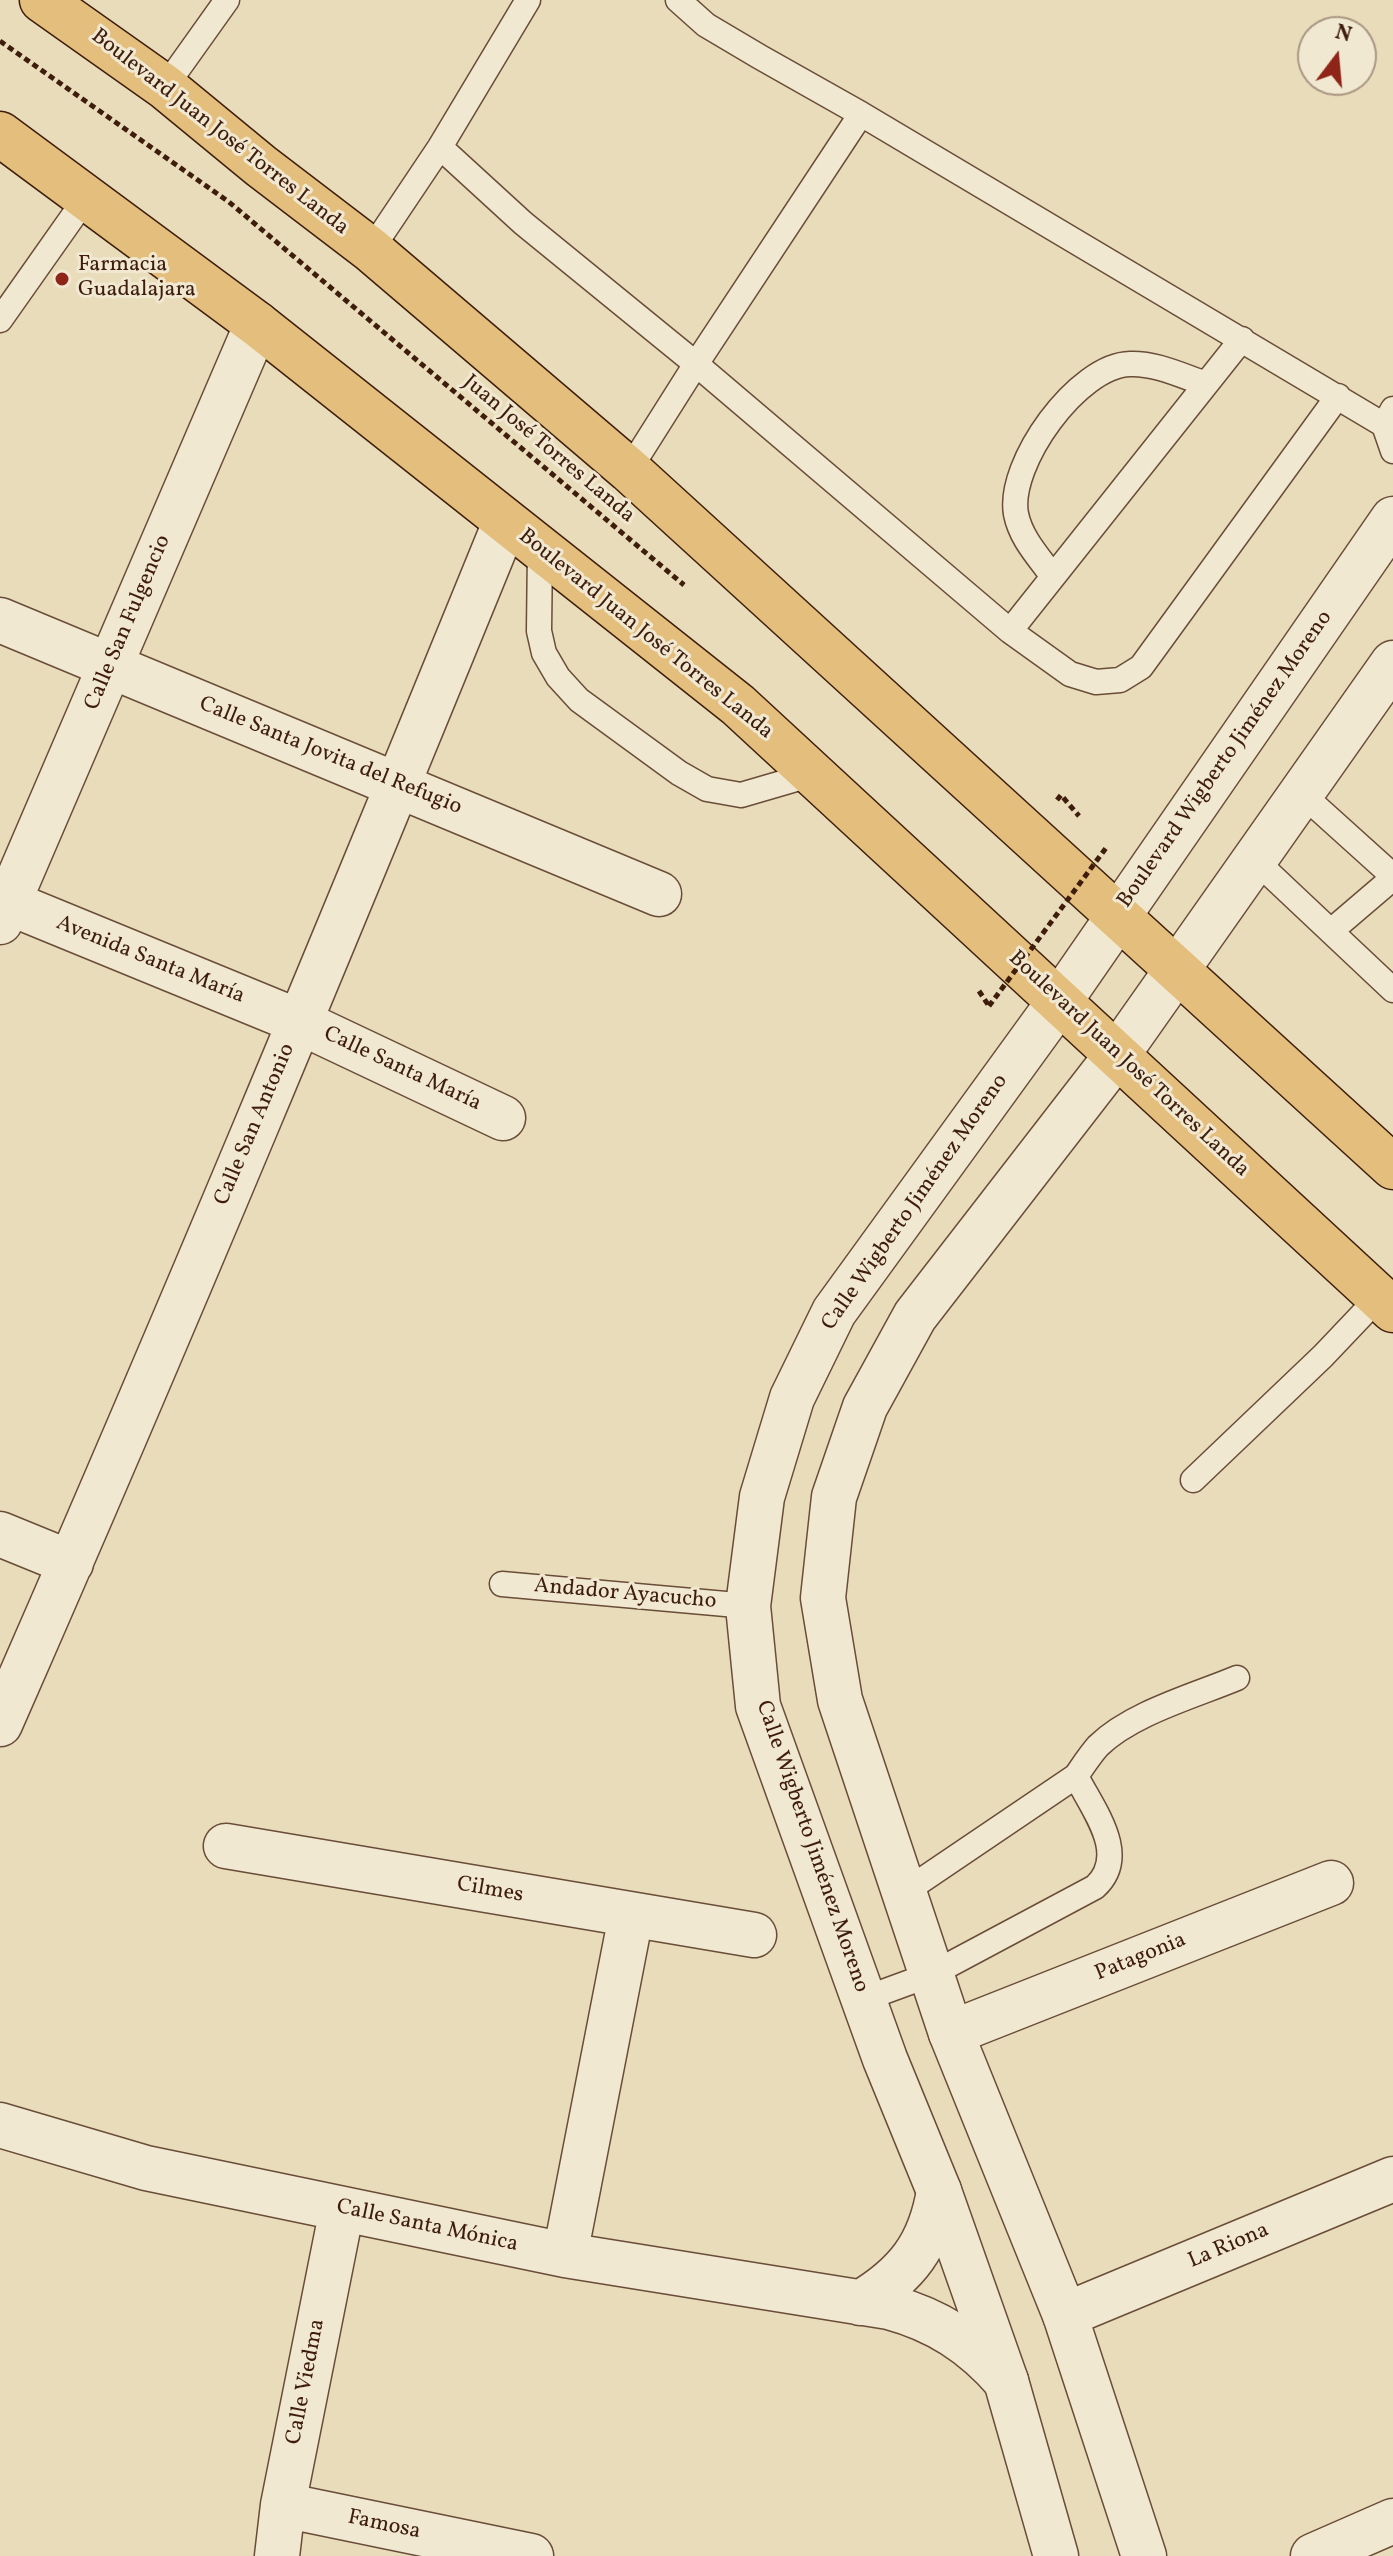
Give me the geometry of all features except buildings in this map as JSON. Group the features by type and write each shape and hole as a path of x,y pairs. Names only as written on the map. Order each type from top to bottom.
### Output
{"main road":[{"name":"Boulevard Juan José Torres Landa","path":"42,0 165,87 371,250 629,470 1393,1167"},
{"name":"Boulevard Juan José Torres Landa","path":"0,134 257,324 738,705 1386,1304"}],"street":[{"name":"Calle San Fulgencio","path":"3,908 257,324"},
{"name":"Calle San Antonio","path":"0,1724 300,1022 505,523"},
{"name":"Boulevard Wigberto Jiménez Moreno","path":"1059,1002 1117,915 1388,541"},
{"name":"Calle Santa Jovita del Refugio","path":"0,620 659,894"},
{"path":"1144,2556 1065,2315 951,2033 840,1700 823,1598 834,1497 865,1407 915,1316 1117,1055 1393,663"},
{"name":"Avenida Santa María","path":"3,908 300,1022"},
{"name":"Calle Wigberto Jiménez Moreno","path":"1056,2556 1006,2381 939,2191 864,1999 758,1706 748,1606 762,1497 792,1398 834,1312 1059,1002"},
{"name":"Calle Santa María","path":"300,1022 503,1118"},
{"path":"0,1534 71,1563"},
{"name":"Cilmes","path":"226,1846 754,1935"},
{"name":"Patagonia","path":"951,2033 1331,1883"},
{"path":"565,2255 631,1916"},
{"name":"Calle Santa Mónica","path":"0,2125 146,2168 565,2255 889,2307 916,2314 942,2326 988,2360 1006,2381"},
{"name":"La Riona","path":"1065,2315 1393,2179"},
{"path":"860,2303 899,2276 914,2258 935,2215 939,2191"},
{"name":"Calle Viedma","path":"277,2556 283,2505 342,2209"},
{"name":"Famosa","path":"283,2505 531,2556"},
{"path":"1313,2556 1393,2521"}],"lane":[{"path":"165,87 227,0"},
{"path":"371,250 440,147 528,0"},
{"path":"678,0 706,25 1338,396 1389,417 1393,451"},
{"path":"629,470 861,114"},
{"path":"440,147 534,233 696,364 1010,631 1070,674 1096,682 1120,680 1141,667 1338,396"},
{"path":"0,320 86,198"},
{"path":"1010,631 1242,339"},
{"path":"1053,577 1023,537 1016,512 1017,484 1027,455 1049,423 1077,391 1101,372 1127,363 1153,366 1206,384"},
{"path":"540,550 539,631 544,653 558,677 579,700 679,773 707,789 741,795 813,774"},
{"path":"1301,793 1393,877 1331,931"},
{"path":"1255,860 1393,990"},
{"path":"1193,1480 1323,1356 1386,1304"},
{"name":"Andador Ayacucho","path":"502,1584 748,1606"},
{"path":"903,1893 1076,1776 1097,1747 1114,1733 1134,1721 1237,1678"},
{"path":"864,1999 932,1974 1095,1887 1105,1878 1111,1863 1111,1848 1076,1776"}],"path":[{"name":"Juan José Torres Landa","path":"0,41 229,202 687,587"},
{"path":"989,1006 1106,848"}],"place":[{"name":"Farmacia Guadalajara","path":"62,279"}]}
